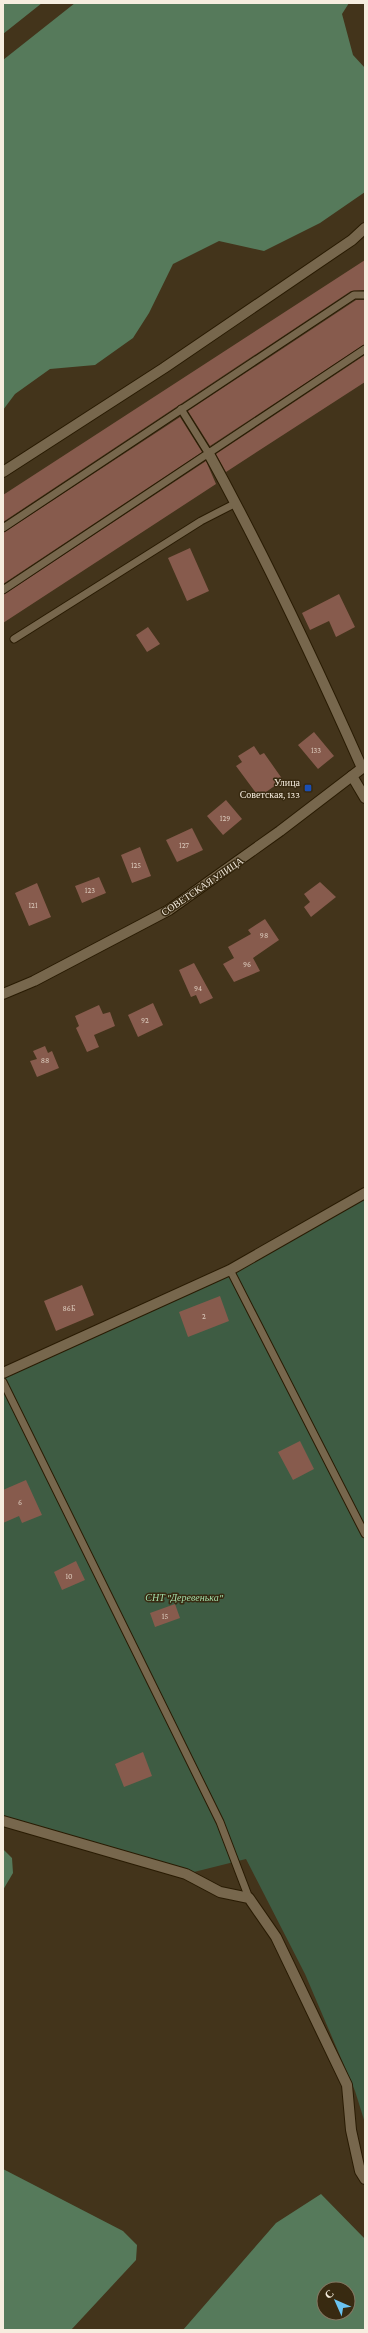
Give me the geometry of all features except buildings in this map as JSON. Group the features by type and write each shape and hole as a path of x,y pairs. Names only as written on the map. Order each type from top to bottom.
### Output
{"street":[{"path":"3,472 164,368 352,240 365,228"},
{"path":"209,454 236,503 364,767"},
{"name":"СОВЕТСКАЯ УЛИЦА","path":"3,994 34,981 169,910 280,831 364,767"},
{"path":"352,776 365,798"},
{"path":"3,1373 230,1270 365,1193"},
{"path":"3,1821 186,1874 220,1892 249,1898 276,1937 347,2085 351,2130 360,2171 365,2179"}],"lane":[{"path":"3,528 354,295 365,295"},
{"path":"3,590 365,350"},
{"path":"181,409 209,454"},
{"path":"14,639 201,521 236,503"},
{"path":"230,1270 365,1534"},
{"path":"3,1382 220,1822 249,1898"}],"green space":[{"path":"3,3 42,3 3,34"},
{"path":"75,3 349,3 342,14 353,55 365,68 365,192 320,223 264,251 219,241 173,264 149,313 133,338 95,365 50,369 15,394 3,410 3,60"},
{"name":"СНТ \"Деревенька\"","path":"365,1193 365,2123 355,2091 305,1974 246,1859 186,1874 3,1821 3,1373 230,1270"},
{"path":"3,1849 12,1858 13,1873 3,1890"},
{"path":"3,2169 123,2231 137,2245 136,2260 71,2330 3,2330"},
{"path":"321,2194 365,2239 365,2330 183,2330 276,2223"}],"place":[{"name":"Улица Советская, 133","path":"308,788"}]}
